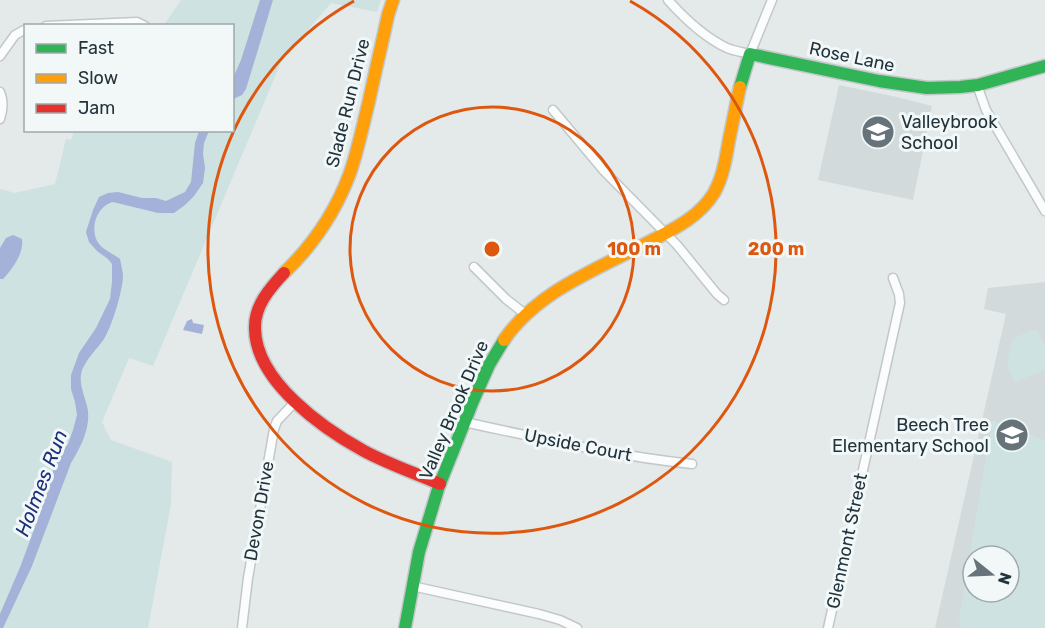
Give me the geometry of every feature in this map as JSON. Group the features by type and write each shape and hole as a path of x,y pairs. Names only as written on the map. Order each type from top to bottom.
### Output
{"street":[{"name":"Slade Run Drive","path":"393,0 350,175 327,222 302,255 267,293 255,318 254,338 273,376 286,392 327,427 394,465 440,484"},
{"name":"Rose Lane","path":"668,0 693,26 729,48 893,84 918,88 977,85 1045,66"},
{"name":"Valley Brook Drive","path":"405,628 425,532 440,484 484,377 504,340 525,314 539,303 560,289 686,222 710,199 716,189 725,162 743,74 772,0"},
{"path":"91,24 137,22 141,24"},
{"path":"0,56 15,35 24,30"},
{"path":"977,85 986,110 1045,211"},
{"path":"0,92 3,111 0,119"},
{"path":"553,110 604,171 676,245 724,300"},
{"path":"474,267 506,299 525,314"},
{"name":"Glenmont Street","path":"828,628 900,303 894,279"},
{"name":"Devon Drive","path":"242,628 248,578 274,429 277,421 296,401"},
{"name":"Upside Court","path":"464,422 666,462 692,464"},
{"path":"412,586 539,614 577,628"}],"shaded area":[{"path":"181,0 381,0 377,12 331,3 282,60 153,366 129,358 102,422 111,440 172,462 171,504 148,628 0,628 0,189 15,193 55,184 66,139 71,140 74,132 234,132 234,24 165,24"},
{"name":"Valleybrook School","path":"839,85 932,106 913,200 818,180"},
{"name":"Beech Tree Elementary School","path":"1045,282 1045,628 935,628 1006,314 984,309 988,288"},
{"path":"1037,329 1045,347 1045,370 1014,382 1007,364 1013,338"},
{"path":"992,421 1045,440 1045,628 961,628 959,619 962,604 1021,604 1021,544 972,544"}],"water":[{"path":"260,0 273,0 246,89 242,95 234,99 234,76"},
{"path":"199,132 209,132 204,143 203,183 185,205 174,213 158,213 113,202 107,204 98,214 94,227 96,240 120,259 123,277 121,292 107,333 81,374 88,413 85,436 71,463 32,566 3,628 0,628 0,614 47,494 56,458 68,444 73,430 77,415 71,389 71,375 79,353 96,328 110,299 112,264 89,242 86,232 93,210 99,197 108,193 118,192 166,201 185,192 191,182 195,143"},
{"path":"13,235 22,239 21,250 10,271 3,279 0,279 0,248 6,238"},
{"path":"192,319 193,323 204,325 202,334 183,330 187,321"}],"traffic: fast":[{"path":"740,87 750,54 879,81 927,88 978,85 1045,66"},
{"path":"405,628 419,552 439,486 489,365 504,340"}],"traffic: slow":[{"path":"284,273 323,227 350,173 393,0"},
{"path":"504,340 517,323 550,295 587,273 674,229 708,202 722,174 740,87"}],"traffic: jam":[{"path":"284,273 264,298 255,321 258,348 279,384 294,401 329,430 382,460 440,484"}],"place":[{"name":"Valleybrook School","path":"878,132"},
{"name":"Beech Tree Elementary School","path":"1012,435"}],"water label":[{"name":"Holmes Run","path":"41,483"}]}
